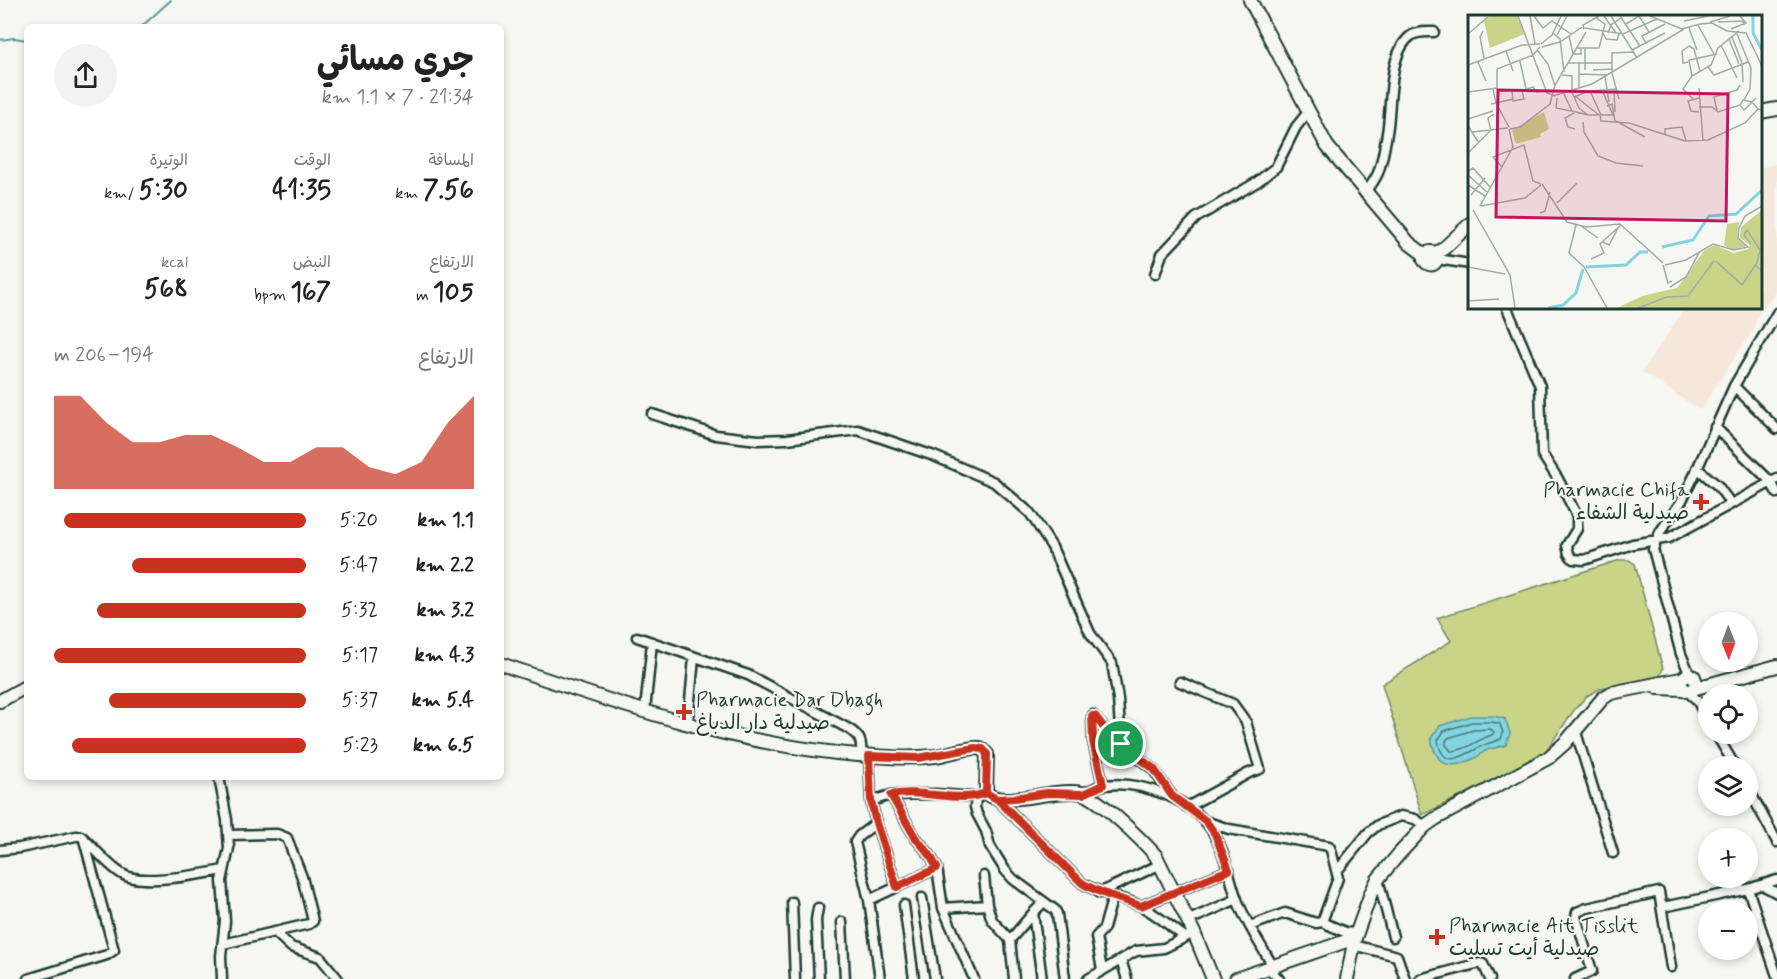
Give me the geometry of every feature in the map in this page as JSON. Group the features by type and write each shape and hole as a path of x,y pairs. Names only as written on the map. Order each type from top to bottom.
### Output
{"street":[{"path":"1251,0 1327,146 1365,194 1409,243 1432,256 1468,264"},
{"path":"1365,194 1379,171 1388,131 1397,58 1401,48 1413,34 1434,32"},
{"path":"1762,112 1777,109"},
{"path":"1155,274 1162,254 1196,218 1257,182 1276,167 1296,127 1308,112"},
{"path":"1432,256 1442,250 1468,226"},
{"path":"1508,309 1515,330 1540,386 1542,454 1577,516 1577,529 1568,545 1572,559 1584,560 1633,544 1669,538 1774,481"},
{"path":"1698,701 1690,685 1653,556 1653,549 1656,539 1681,502 1734,386 1777,313"},
{"path":"1734,386 1777,429"},
{"path":"652,414 689,424 716,435 750,439 772,440 858,430 920,451 994,482 1030,513 1052,547 1090,633 1112,663 1119,709 1121,744"},
{"path":"1715,427 1774,481 1777,493"},
{"path":"1697,468 1718,486 1731,504"},
{"path":"637,637 748,675 857,735 862,742 876,823 897,887"},
{"path":"645,711 652,642"},
{"path":"688,722 694,658"},
{"path":"504,665 645,711 761,742 865,756 918,758 980,748 987,754 987,796 975,807 977,814 995,855 1014,879 1055,910 1065,979"},
{"path":"1347,979 1354,941 1378,879 1425,826 1548,758 1565,743 1603,698 1617,691 1639,687 1690,685 1777,666"},
{"path":"1180,682 1233,704 1246,722 1260,769 1187,807"},
{"path":"0,700 24,688"},
{"path":"1103,785 1093,741 1092,716 1095,716 1112,738 1154,769 1172,796 1206,821 1229,829 1329,846 1337,871 1337,881 1322,922"},
{"path":"1575,729 1613,853"},
{"path":"219,780 228,835 228,857 222,881 225,921 222,979"},
{"path":"871,801 891,795 1083,794 1103,785 1139,787 1172,796"},
{"path":"1083,794 1105,808 1148,847 1161,864 1187,921 1190,935 1213,979"},
{"path":"891,795 915,837 930,855 937,868 943,908 974,979"},
{"path":"987,796 1082,883 1099,893 1141,906 1190,935"},
{"path":"1758,807 1777,842"},
{"path":"1337,871 1368,833 1378,825 1401,816 1415,819 1425,826"},
{"path":"1206,821 1215,834 1237,899 1279,979"},
{"path":"876,823 856,838 855,842 869,900 880,979"},
{"path":"223,944 276,933 313,921 305,885 290,842 285,836 277,834 228,835"},
{"path":"0,850 20,849 76,836 84,839 112,866 128,877 147,879 224,870"},
{"path":"28,979 107,956 114,950 84,839"},
{"path":"1099,893 1161,864"},
{"path":"869,900 937,868"},
{"path":"1141,906 1229,870"},
{"path":"984,876 987,905 994,924 1010,940 1014,979"},
{"path":"1378,879 1393,937"},
{"path":"1663,907 1748,889 1772,889 1777,880"},
{"path":"1748,889 1777,976"},
{"path":"1575,979 1592,971 1576,917 1579,911 1659,892 1671,967"},
{"path":"1102,970 1096,938 1104,927 1113,896"},
{"path":"922,898 935,979"},
{"path":"1187,921 1237,899"},
{"path":"792,902 795,979"},
{"path":"1010,940 1044,902"},
{"path":"904,905 914,979"},
{"path":"943,908 987,905"},
{"path":"818,908 816,920 819,979"},
{"path":"1033,913 1042,979"},
{"path":"1250,926 1285,913 1316,923 1322,922 1345,932 1354,941 1397,957 1405,979"},
{"path":"842,922 845,979"},
{"path":"276,933 291,947 320,957 338,979"},
{"path":"1088,979 1136,951 1164,948 1190,935"},
{"path":"1245,978 1334,945 1354,941"},
{"path":"1121,960 1127,979"},
{"path":"1420,979 1480,963 1483,964 1491,979"}],"shaded area":[{"path":"1777,163 1777,289 1757,317 1753,330 1700,410 1642,372 1684,309 1762,309 1762,168"}],"green space":[{"path":"1620,560 1629,560 1635,564 1663,669 1658,680 1601,688 1587,696 1575,709 1545,752 1422,815 1382,684 1451,641 1437,618"}],"water":[{"path":"1471,716 1493,716 1505,719 1510,733 1506,745 1487,750 1477,757 1458,764 1451,765 1441,760 1436,755 1431,738 1440,726"}],"waterway":[{"path":"144,24 171,0"},
{"path":"0,40 24,40"}],"place":[{"name":"Pharmacie Chifa صيدلية الشفاء","path":"1701,502"},
{"name":"Pharmacie Dar Dbagh صيدلية دار الدباغ","path":"684,712"},
{"name":"Pharmacie Ait Tisslit صيدلية أيت تسليت","path":"1437,937"}],"route":[{"path":"1121,744 1112,738 1094,715 1092,716 1093,741 1103,785 1083,794 1062,792 997,799 986,793 976,797 936,794 891,795 915,837 930,855 937,868 897,887 871,801 869,756 918,758 975,748 983,749 987,754 986,793 988,796 997,799 1082,883 1099,893 1141,906 1229,870 1215,834 1206,821 1172,796 1154,769 1121,744"}]}
